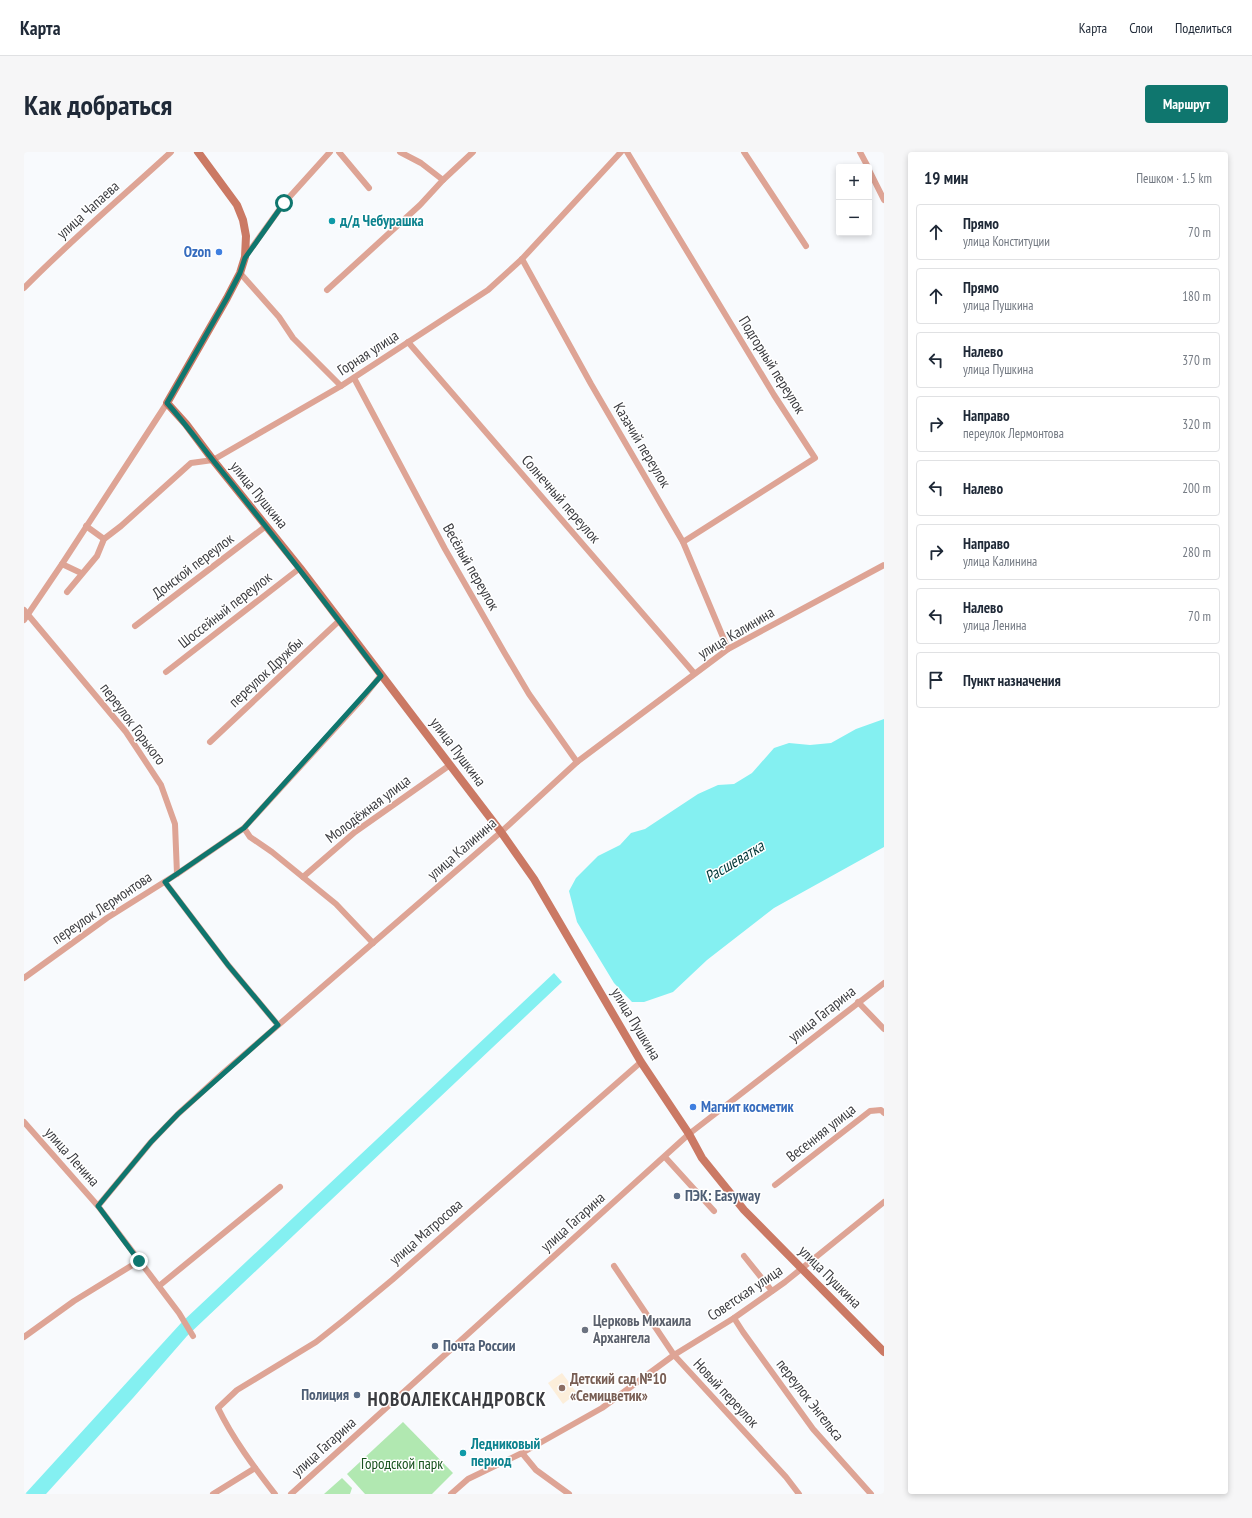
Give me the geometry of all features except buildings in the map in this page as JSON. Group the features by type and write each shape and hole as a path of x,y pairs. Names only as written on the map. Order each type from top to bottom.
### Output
{"main road":[{"path":"167,403 227,298 240,273 245,258 246,236 243,220 237,205 198,152"},
{"name":"улица Пушкина","path":"167,403 186,424 300,568 501,832 534,879 641,1062 689,1134 702,1158 744,1210 884,1352"}],"street":[{"name":"улица Чапаева","path":"24,288 51,261 171,152"},
{"path":"245,258 284,203 330,152"},
{"path":"339,152 369,188"},
{"path":"400,152 421,163 443,180"},
{"path":"327,290 420,206 443,180 473,152"},
{"name":"Горная улица","path":"67,592 81,573 97,556 104,539 121,526 192,463 213,460 341,386 488,290 522,259 621,152"},
{"name":"Подгорный переулок","path":"627,152 774,396 815,458 683,542"},
{"path":"744,152 806,246"},
{"path":"860,152 866,164"},
{"path":"872,176 884,200"},
{"name":"Казачий переулок","path":"522,259 591,384 683,542 728,649"},
{"path":"240,273 279,317 293,338 341,386"},
{"name":"Солнечный переулок","path":"408,342 694,673"},
{"name":"Весёлый переулок","path":"354,378 445,549 504,652 529,694 577,762"},
{"path":"25,615 62,564 167,403"},
{"path":"86,526 104,539"},
{"name":"Донской переулок","path":"135,626 266,526"},
{"path":"62,564 81,573"},
{"name":"улица Калинина","path":"98,1206 151,1142 178,1114 373,942 501,832 577,762 728,649 884,565"},
{"name":"Шоссейный переулок","path":"166,672 300,568"},
{"name":"переулок Горького","path":"25,615 126,732 161,785 174,824 177,874"},
{"name":"переулок Дружбы","path":"210,742 340,620"},
{"name":"переулок Лермонтова","path":"24,978 107,918 165,882 244,828 381,676"},
{"name":"Молодёжная улица","path":"303,877 355,832 450,765"},
{"path":"244,828 250,837 272,852 336,904 373,942"},
{"path":"165,882 228,965 278,1025"},
{"name":"улица Гагарина","path":"291,1494 689,1134 884,983"},
{"path":"858,1002 884,1029"},
{"name":"улица Матросова","path":"255,1468 225,1423 218,1408 237,1390 316,1342 345,1319 392,1280 641,1062"},
{"name":"Весенняя улица","path":"775,1185 870,1111 881,1110 884,1113"},
{"name":"улица Ленина","path":"24,1122 98,1206 179,1313 194,1336"},
{"path":"665,1157 714,1211"},
{"path":"158,1286 280,1187"},
{"name":"Советская улица","path":"451,1494 468,1479 522,1453 602,1408 674,1355 734,1318 772,1291 802,1269 884,1202"},
{"path":"744,1256 772,1291"},
{"path":"24,1337 74,1301 139,1261"},
{"name":"Новый переулок","path":"614,1266 674,1355 786,1477 799,1494"},
{"name":"переулок Энгельса","path":"734,1318 813,1429 871,1494"},
{"path":"522,1453 536,1470 569,1494"},
{"path":"213,1494 255,1468 275,1494"}],"shaded area":[{"name":"Детский сад №10 «Семицветик»","path":"562,1373 577,1393 563,1404 548,1383"}],"green space":[{"name":"Городской парк","path":"403,1422 453,1473 432,1494 365,1494 347,1474"},
{"name":"Городской парк","path":"342,1478 352,1488 350,1494 324,1494"}],"water":[{"name":"Расшеватка","path":"884,719 884,847 774,908 707,960 673,992 644,1002 632,1002 614,983 577,922 569,891 576,878 598,856 620,845 631,833 645,829 698,794 718,785 734,784 752,773 774,748 789,743 810,745 831,743 856,729"},
{"path":"554,973 562,982 187,1336 46,1494 25,1494 182,1322"}],"place":[{"name":"д/д Чебурашка","path":"332,221"},
{"name":"Ozon","path":"219,252"},
{"name":"Магнит косметик","path":"693,1107"},
{"name":"ПЭК: Easyway","path":"677,1196"},
{"name":"Церковь Михаила Архангела","path":"585,1330"},
{"name":"Почта России","path":"435,1346"},
{"name":"Детский сад №10 «Семицветик»","path":"562,1388"},
{"name":"Полиция","path":"357,1395"},
{"name":"Ледниковый период","path":"463,1453"}],"district":[{"name":"НОВОАЛЕКСАНДРОВСК","path":"457,1399"}],"route":[{"path":"139,1261 98,1206 151,1142 178,1114 278,1025 228,965 165,882 244,828 381,676 300,568 186,424 167,403 227,298 240,273 245,258 284,203"}]}
